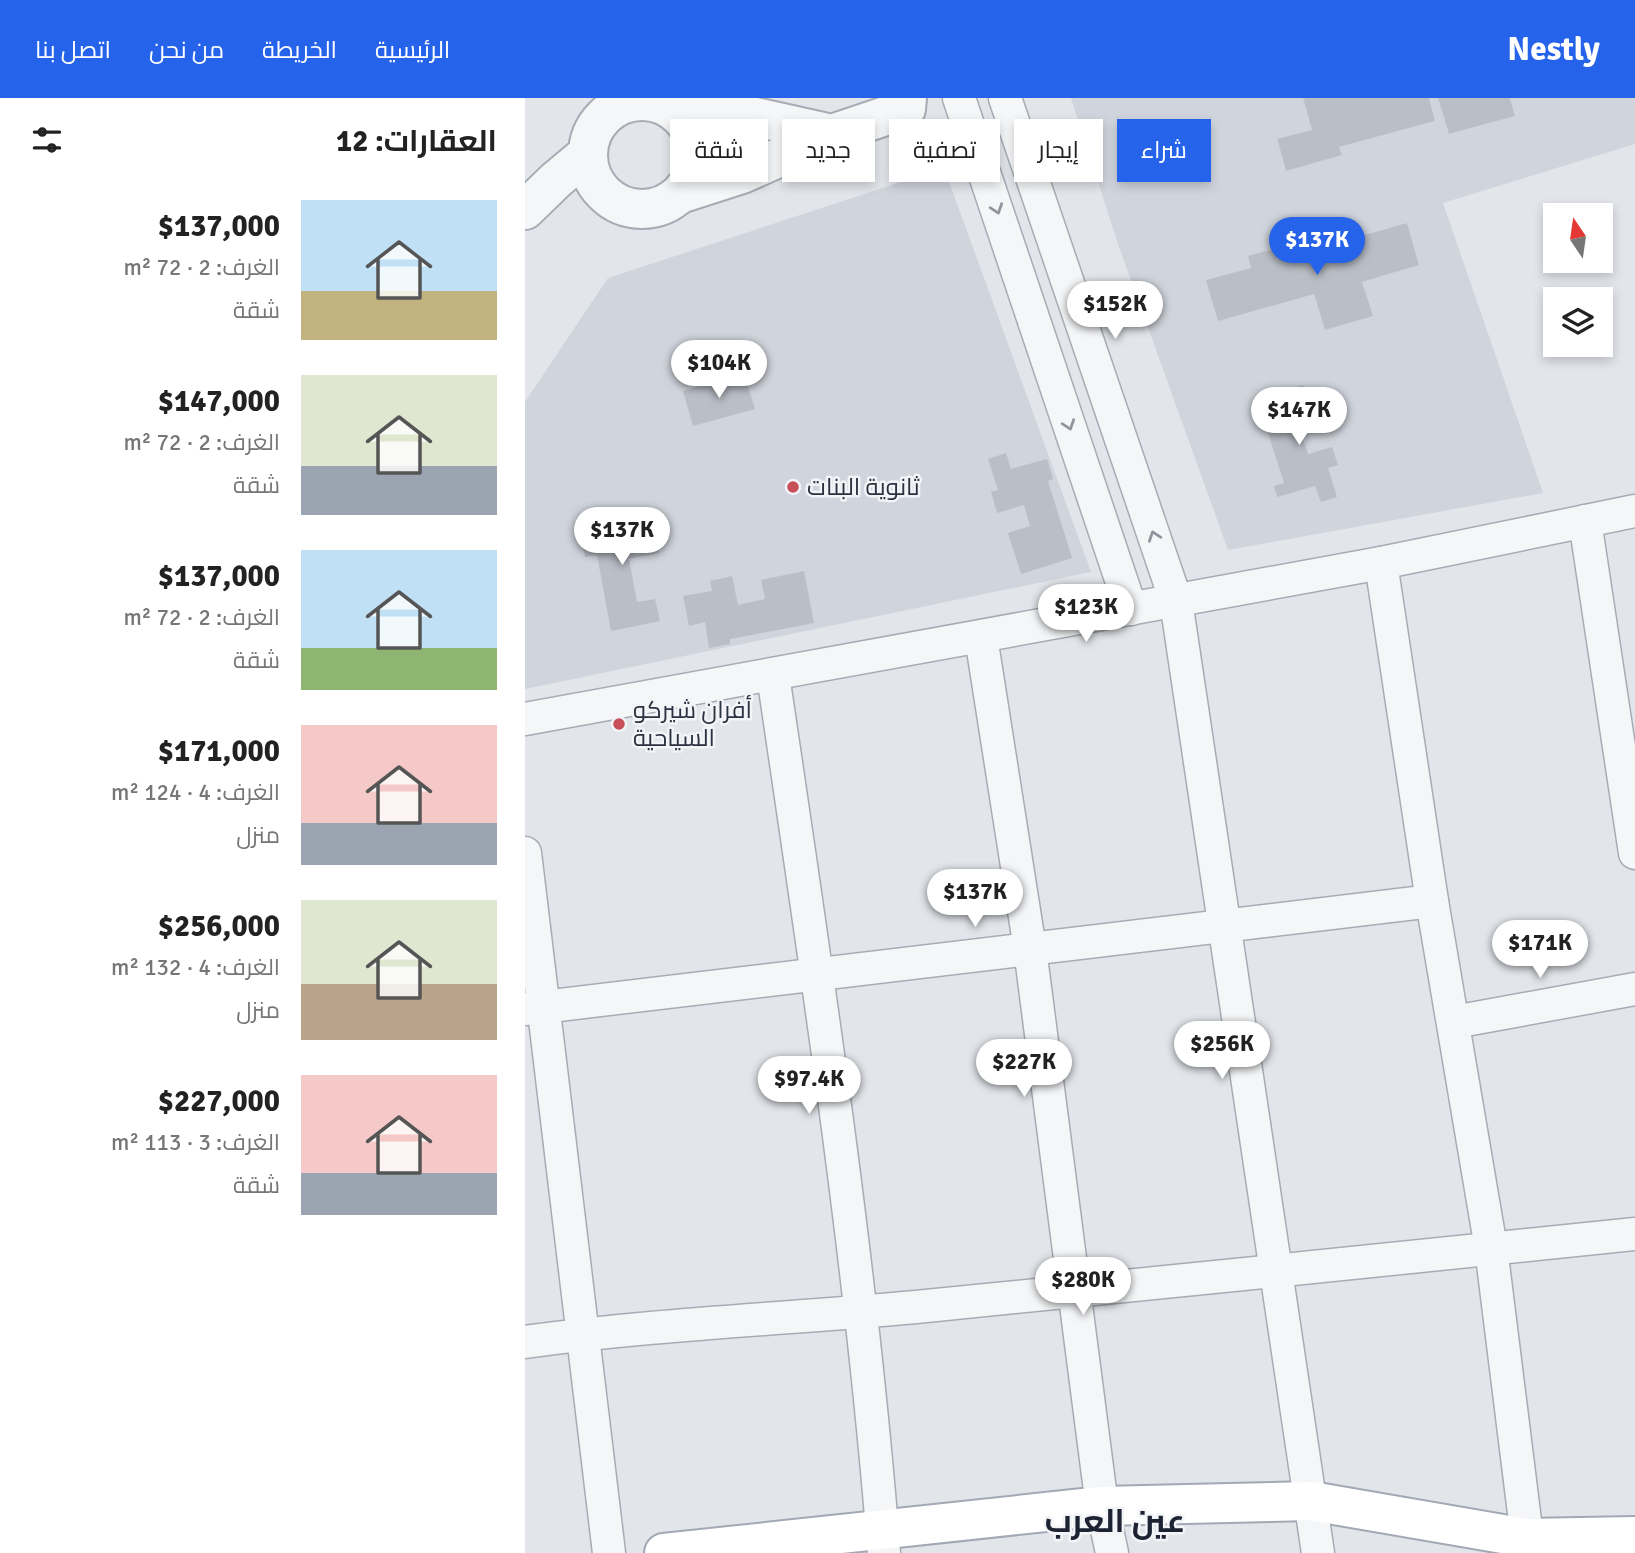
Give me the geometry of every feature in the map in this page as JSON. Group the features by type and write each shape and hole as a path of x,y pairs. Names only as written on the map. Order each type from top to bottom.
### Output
{"main road":[{"path":"664,1553 883,1541 1103,1506 1311,1501 1528,1545 1635,1536"}],"street":[{"path":"959,98 1131,609"},
{"path":"1005,98 1176,601 1318,1553"},
{"path":"669,107 684,120 694,138 697,158 692,178 680,194 667,204 652,209 635,210 606,197 595,185 587,154 591,132 608,106 635,100 652,101 669,107 751,116 782,123"},
{"path":"870,119 914,102"},
{"path":"525,209 587,154"},
{"path":"680,194 752,170 782,156"},
{"path":"525,719 773,676 1381,563 1635,511"},
{"path":"1585,521 1635,853"},
{"path":"1381,563 1432,901 1491,1248 1528,1545"},
{"path":"981,637 1030,949 1103,1506 1112,1553"},
{"path":"773,676 817,974 860,1312 883,1541"},
{"path":"525,853 535,1008 583,1334 609,1553"},
{"path":"535,1008 1432,901"},
{"path":"1454,1021 1635,989"},
{"path":"525,1342 583,1334 1075,1292 1635,1234"}],"shaded area":[{"path":"1071,98 1303,98 1312,130 1277,140 1286,171 1341,155 1339,147 1435,121 1429,98 1438,98 1449,134 1515,116 1510,98 1635,98 1635,144 1443,203 1543,493 1228,550 1098,182 1103,182 1103,119 1078,119","holes":["1407,223 1419,265 1362,282 1372,316 1325,330 1314,294 1206,280 1251,268 1248,256 1283,258"]},
{"name":"ثانوية البنات","path":"901,182 949,182 1091,572 525,689 525,402 608,278"}],"building":[{"path":"1303,98 1429,98 1435,121 1339,147 1342,155 1286,171 1277,139 1312,130"},
{"path":"1438,98 1510,98 1515,116 1449,134"},
{"path":"1407,223 1419,265 1362,282 1373,316 1325,330 1314,294 1218,321 1206,280 1251,268 1248,256 1280,247 1283,258"},
{"path":"744,373 755,409 693,426 683,391"},
{"path":"1303,385 1316,425 1300,430 1308,454 1332,447 1338,465 1328,468 1337,497 1321,502 1315,486 1277,497 1274,486 1284,483 1267,430 1279,422 1270,395"},
{"path":"1006,453 1011,469 1047,459 1053,479 1048,481 1072,558 1021,574 1008,533 1030,526 1024,505 997,513 991,492 998,490 988,459"},
{"path":"640,509 644,533 656,535 659,553 629,559 637,602 655,599 660,621 611,631 597,555 585,557 580,531 610,525 608,515"},
{"path":"804,571 814,623 730,639 730,644 709,648 705,622 689,626 683,596 712,591 710,581 732,576 738,605 765,599 761,580"}],"place":[{"name":"ثانوية البنات","path":"793,487"},
{"name":"أفران شيركو السياحية","path":"619,724"}],"district":[{"name":"عين العرب","path":"1115,1521"}]}
